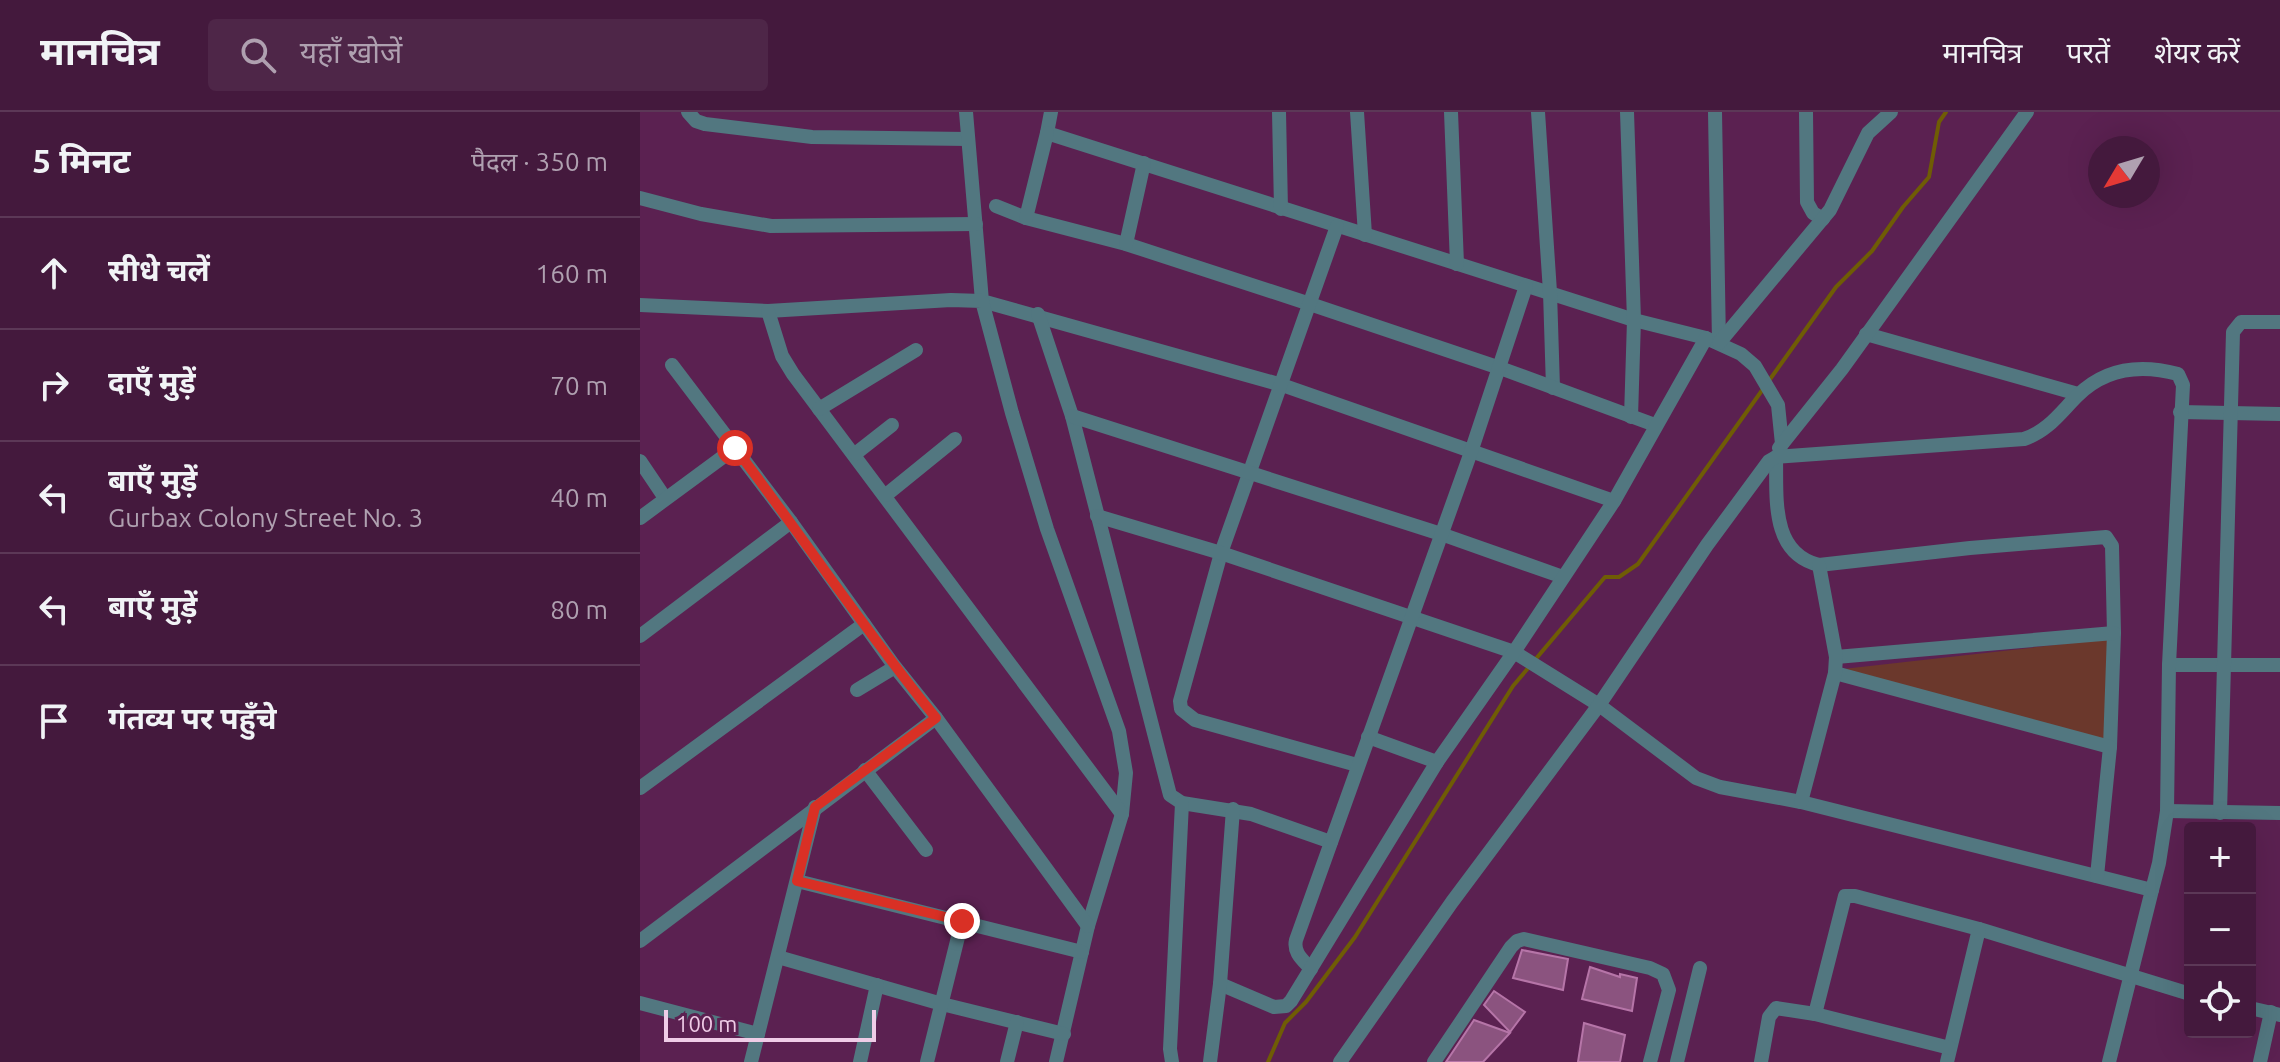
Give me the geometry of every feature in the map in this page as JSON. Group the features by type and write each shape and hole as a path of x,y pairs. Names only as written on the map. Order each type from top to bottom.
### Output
{"street":[{"path":"688,112 696,121 705,124 812,137 968,139"},
{"path":"966,112 982,301 1043,518 1119,731 1126,773 1122,814 1088,926 1056,1062"},
{"path":"1026,218 1051,112"},
{"path":"1279,112 1281,209"},
{"path":"1357,112 1365,235"},
{"path":"1451,112 1457,264"},
{"path":"1538,112 1553,388"},
{"path":"1627,112 1634,320 1631,417"},
{"path":"1712,340 1715,112"},
{"path":"1806,112 1807,202 1813,213 1823,219"},
{"path":"1866,112 1868,133"},
{"path":"1220,984 1280,1008 1291,1001 1437,762 1521,656 1563,577 1614,501 1655,425 1712,340 1823,219 1868,133 1891,112"},
{"path":"1340,1062 1452,902 1599,705 1707,545 1866,334 2027,112"},
{"path":"1047,133 1634,320 1712,340 1741,354 1755,366 1778,405 1777,515 1781,533 1790,549 1805,562 1819,565 2106,537 2112,546 2114,633 2110,747 2097,876"},
{"path":"1126,244 1144,163"},
{"path":"640,198 701,214 771,226 976,224"},
{"path":"996,206 1026,218 1126,244 1310,304 1500,368 1655,425"},
{"path":"1337,226 1221,553 1180,701 1181,709 1195,720 1357,765"},
{"path":"1311,969 1295,946 1471,452 1526,286"},
{"path":"640,305 768,311 951,300 982,301 1038,314 1282,385 1614,501"},
{"path":"768,311 782,356 819,409 1122,814"},
{"path":"1038,314 1072,416 1170,795 1182,803 1233,809 1331,842"},
{"path":"2220,813 2233,332 2236,325 2248,321 2280,322"},
{"path":"1866,334 2078,394"},
{"path":"819,409 916,350"},
{"path":"672,365 1088,926"},
{"path":"1776,454 2024,439 2046,429 2092,383 2117,371 2168,371 2182,379 2169,665 2167,811 2159,863 2109,1062"},
{"path":"2180,412 2280,414"},
{"path":"1072,416 1441,534 1563,577"},
{"path":"855,454 892,425"},
{"path":"886,495 955,439"},
{"path":"640,518 735,448"},
{"path":"640,461 665,498"},
{"path":"1097,516 1221,553 1521,656 1599,705 1696,778 1720,787 1801,802 2152,890"},
{"path":"640,636 791,522"},
{"path":"1801,802 1835,673 1836,657 1819,565"},
{"path":"640,788 864,624"},
{"path":"1836,657 2114,633"},
{"path":"2169,665 2280,665"},
{"path":"857,690 895,667"},
{"path":"1835,673 2110,747"},
{"path":"640,941 936,718"},
{"path":"1368,737 1437,762"},
{"path":"865,770 926,850"},
{"path":"1172,1062 1182,803"},
{"path":"751,1062 815,807"},
{"path":"1210,1062 1220,984 1233,809"},
{"path":"2167,811 2280,813"},
{"path":"797,881 1082,952"},
{"path":"1815,1014 1845,896 1979,929 2184,992"},
{"path":"927,1062 962,921"},
{"path":"1761,1062 1769,1017 1776,1008 1815,1014 1948,1055 1979,929"},
{"path":"1434,1062 1511,947 1524,939 1650,968 1663,974 1669,990 1650,1062"},
{"path":"778,957 942,1004 1064,1034"},
{"path":"1677,1062 1700,968"},
{"path":"860,1062 877,985"},
{"path":"640,1003 758,1034"},
{"path":"2256,1009 2276,1014 2260,1062"},
{"path":"1007,1062 1017,1022"}],"shaded area":[{"path":"2108,639 2104,739 1843,669"}],"building":[{"path":"1522,950 1568,959 1563,990 1513,978"},
{"path":"1590,967 1620,977 1620,974 1637,978 1632,1011 1582,999"},
{"path":"1494,991 1525,1012 1510,1032 1484,1005"},
{"path":"1474,1020 1510,1033 1483,1062 1446,1062"},
{"path":"1584,1023 1625,1035 1620,1062 1578,1062"}],"waterway":[{"path":"1768,382 1836,287 1872,251 1929,177 1939,122 1946,112"},
{"path":"1268,1062 1285,1023 1306,1002 1355,937 1513,686 1605,577 1619,577 1638,564 1763,389"}],"route":[{"path":"735,448 895,667 936,718 815,807 797,881 962,921"}]}
